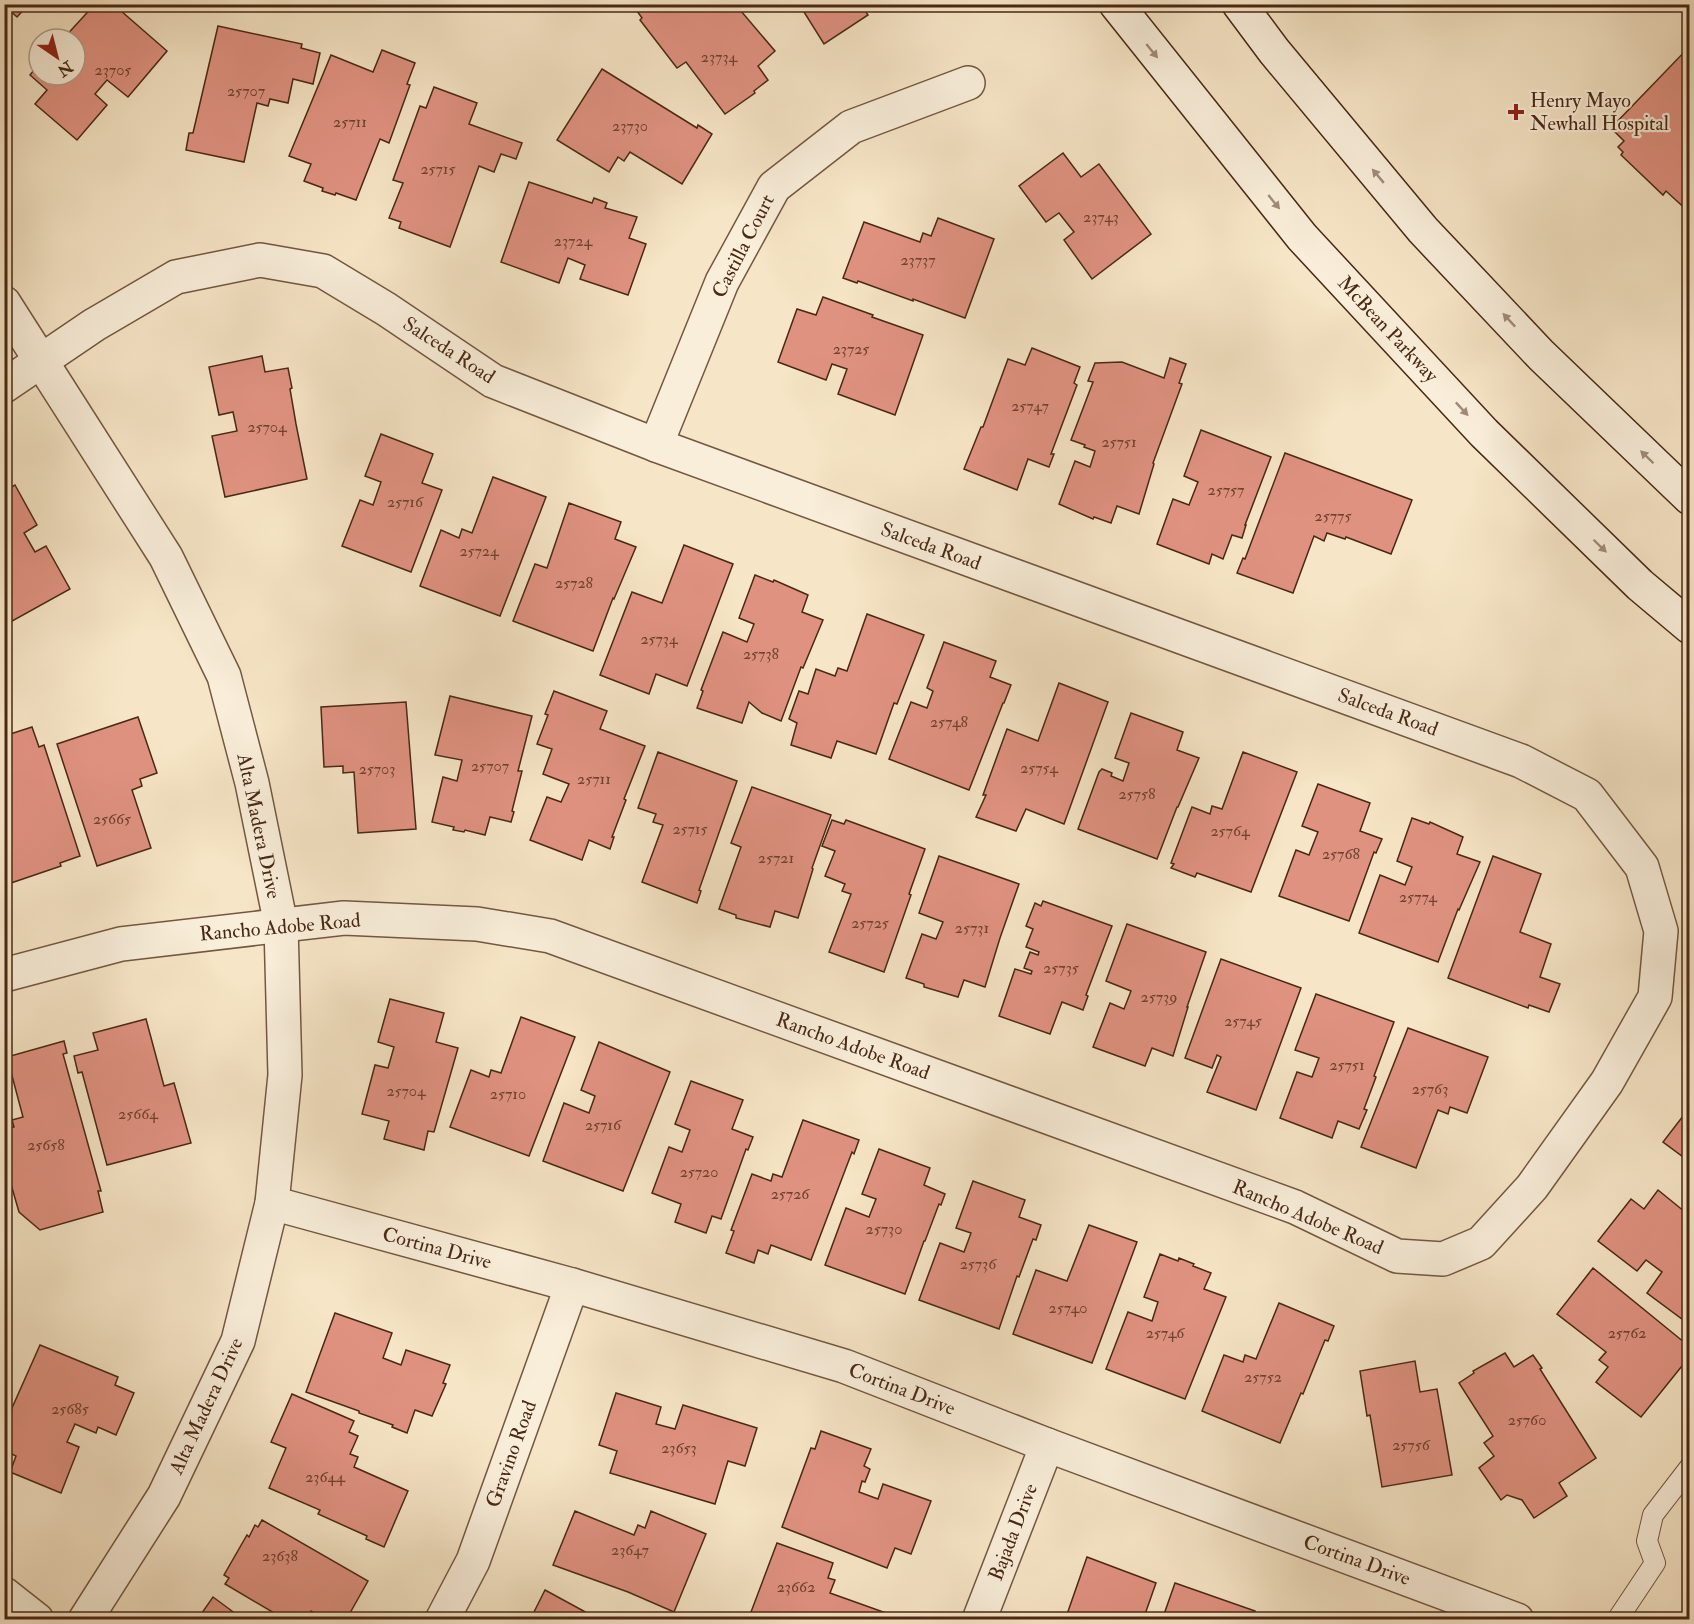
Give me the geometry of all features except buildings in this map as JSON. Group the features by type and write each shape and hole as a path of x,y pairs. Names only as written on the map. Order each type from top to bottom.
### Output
{"street":[{"name":"McBean Parkway","path":"1116,4 1178,84 1318,254 1484,433 1640,585 1689,627"},
{"path":"1239,4 1274,51 1423,230 1541,355 1689,498"},
{"name":"Castilla Court","path":"656,445 722,282 774,187 851,127 968,83"},
{"name":"Salceda Road","path":"4,386 94,325 176,277 260,260 323,271 386,309 493,381 656,445 1521,761 1587,795 1642,867 1661,931 1655,997 1607,1082"},
{"name":"Alta Madera Drive","path":"4,303 166,557 224,676 252,783 281,925 285,1075 272,1203 238,1341 164,1496 86,1620"},
{"name":"Rancho Adobe Road","path":"4,975 121,944 344,918 477,924 550,936 1295,1207 1397,1256 1443,1259 1481,1243 1532,1187 1607,1082"},
{"name":"Cortina Drive","path":"272,1203 572,1285 844,1366 1047,1445 1517,1620"},
{"name":"Gravino Road","path":"442,1620 473,1561 572,1285"},
{"name":"Bajada Drive","path":"979,1620 1047,1445"},
{"path":"4,1594 37,1620"}],"lane":[{"path":"1617,1620 1654,1563 1647,1541 1653,1515 1689,1467"}],"place":[{"name":"Henry Mayo Newhall Hospital","path":"1516,112"}]}
